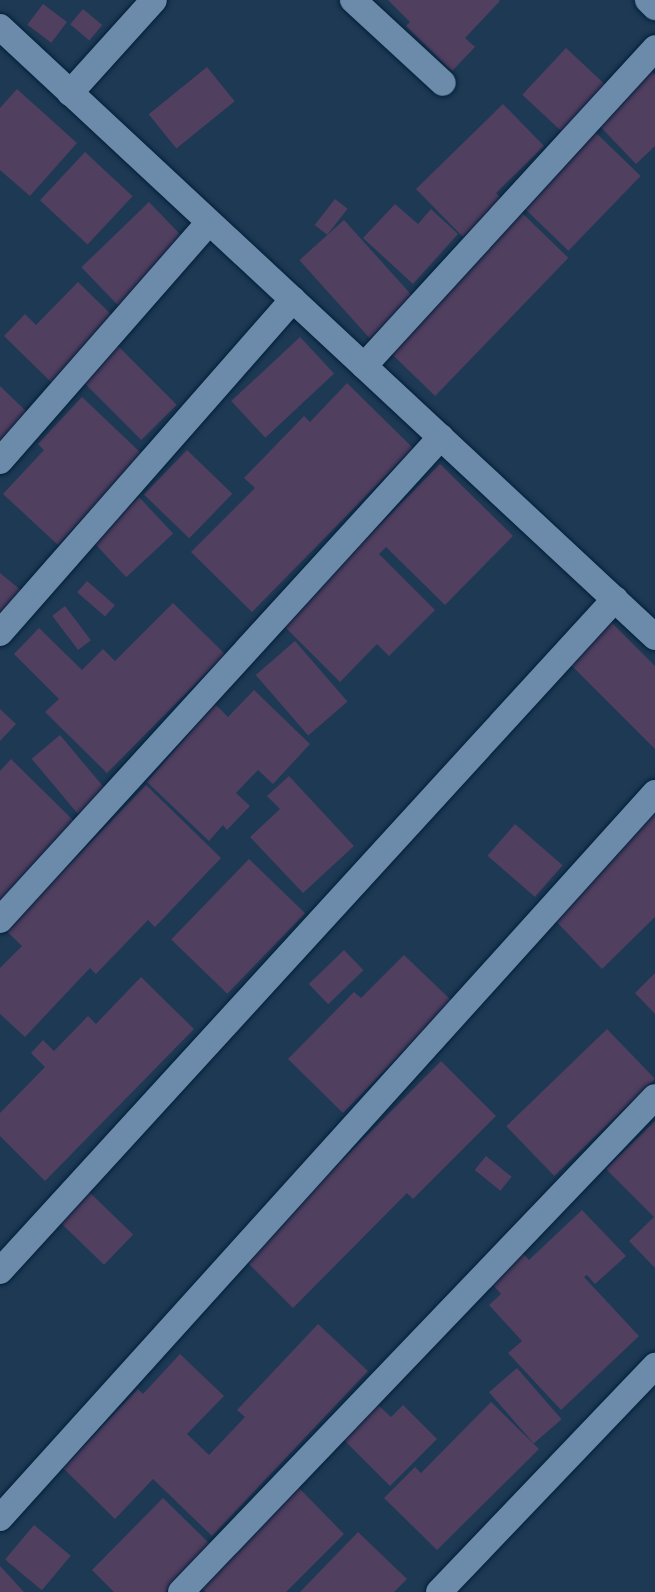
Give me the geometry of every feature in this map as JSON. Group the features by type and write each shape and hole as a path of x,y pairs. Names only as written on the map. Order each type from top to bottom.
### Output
{"street":[{"path":"70,93 154,0"},
{"path":"353,0 443,83"},
{"path":"648,0 655,7"},
{"path":"0,27 655,637"},
{"path":"364,366 655,48"},
{"path":"0,461 209,222"},
{"path":"0,633 293,300"},
{"path":"0,920 441,437"},
{"path":"0,1271 615,599"},
{"path":"0,1518 655,793"},
{"path":"181,1592 655,1097"},
{"path":"439,1592 655,1366"}],"building":[{"path":"388,0 500,1 465,38 475,47 452,71 406,26 410,22"},
{"path":"43,4 67,22 51,43 27,25"},
{"path":"83,9 102,25 89,40 70,24"},
{"path":"566,48 607,86 563,133 522,95"},
{"path":"207,67 235,101 176,148 149,114"},
{"path":"649,69 655,75 655,146 636,164 594,120"},
{"path":"17,89 77,143 30,196 0,170 0,108"},
{"path":"503,104 544,146 496,193 502,199 463,237 416,189"},
{"path":"591,128 641,176 568,251 519,203"},
{"path":"85,152 133,196 88,245 40,200"},
{"path":"335,199 348,209 327,235 315,225"},
{"path":"149,202 186,240 118,305 81,267"},
{"path":"395,204 418,224 431,209 458,234 413,284 363,238"},
{"path":"521,212 568,258 435,396 388,350"},
{"path":"344,220 414,298 370,338 299,260"},
{"path":"78,282 117,320 53,384 4,336 25,314 36,325"},
{"path":"300,337 334,374 265,438 231,401"},
{"path":"118,346 177,405 141,440 83,381"},
{"path":"347,383 413,448 252,612 191,552 255,488 244,478 304,416 310,422"},
{"path":"0,386 27,412 0,441"},
{"path":"82,397 142,454 58,545 3,494 44,450 38,444"},
{"path":"187,450 232,494 189,538 144,495"},
{"path":"440,464 513,536 445,605 386,547 379,554 435,610 389,656 377,644 340,682 282,624"},
{"path":"139,497 173,534 126,577 92,541"},
{"path":"0,573 22,591 0,618"},
{"path":"87,581 115,605 105,617 77,592"},
{"path":"173,603 225,654 107,773 45,712 59,699 14,654 39,628 82,670 103,649 115,661"},
{"path":"65,606 91,640 78,650 52,616"},
{"path":"609,620 655,666 655,749 568,662"},
{"path":"295,641 347,701 308,735 256,675"},
{"path":"254,690 310,744 273,784 258,770 236,793 250,806 227,830 223,825 209,841 147,782 215,704 228,717"},
{"path":"0,709 16,724 0,741"},
{"path":"60,735 106,790 78,814 32,759"},
{"path":"11,759 77,824 0,903 0,771"},
{"path":"289,776 354,846 303,893 250,837 280,809 267,796"},
{"path":"146,785 221,858 155,927 148,920 96,974 90,968 25,1037 0,1014 0,968 22,946 0,925 41,894"},
{"path":"655,808 655,917 602,969 548,913"},
{"path":"515,824 563,865 535,897 487,856"},
{"path":"249,859 305,913 227,994 171,940"},
{"path":"344,950 363,970 328,1004 309,984"},
{"path":"404,955 452,1001 343,1113 288,1059 354,992 361,998"},
{"path":"655,973 655,1014 635,993"},
{"path":"141,977 194,1029 45,1181 0,1136 0,1113 45,1067 31,1053 43,1040 54,1051 88,1016 96,1024"},
{"path":"607,1029 655,1079 554,1176 506,1126"},
{"path":"441,1061 496,1116 413,1199 407,1193 293,1308 244,1259"},
{"path":"655,1121 655,1268 629,1241 654,1217 606,1169"},
{"path":"486,1156 512,1177 500,1191 475,1170"},
{"path":"85,1188 133,1235 104,1265 56,1218"},
{"path":"582,1210 626,1256 595,1284 587,1275 584,1277 639,1336 561,1410 508,1353 522,1341 489,1305 501,1294 487,1278 518,1248 529,1260"},
{"path":"318,1324 368,1371 212,1536 153,1479 115,1519 63,1468 138,1389 143,1394 180,1354 224,1396 187,1434 209,1455 245,1417 237,1410"},
{"path":"517,1368 562,1419 534,1444 489,1392"},
{"path":"491,1402 539,1449 437,1550 384,1498 415,1467 421,1473"},
{"path":"377,1404 391,1417 403,1405 437,1439 390,1486 342,1438"},
{"path":"298,1487 344,1534 286,1592 206,1592 199,1586"},
{"path":"163,1498 212,1546 166,1592 114,1592 92,1570"},
{"path":"34,1525 71,1556 42,1590 5,1559"},
{"path":"358,1532 407,1579 394,1592 300,1592"},
{"path":"0,1566 24,1592 0,1592"}]}
